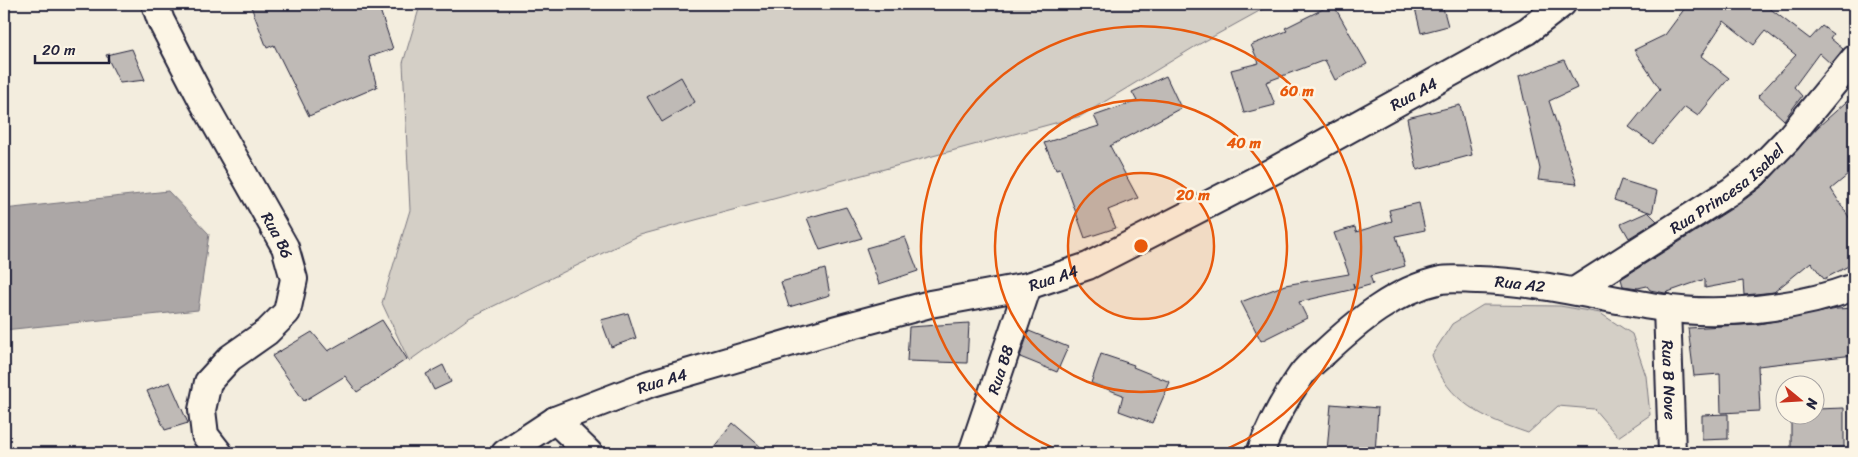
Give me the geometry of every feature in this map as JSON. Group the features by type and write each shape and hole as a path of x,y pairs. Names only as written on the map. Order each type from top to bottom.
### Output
{"street":[{"name":"Rua B6","path":"155,4 161,21 202,100 285,248 294,279 287,312 267,332 230,358 208,382 202,410 205,435 219,453"},
{"name":"Rua A4","path":"505,453 555,420 649,384 930,304 1028,286 1088,266 1275,170 1527,31 1562,4"},
{"name":"Rua Princesa Isabel","path":"1576,290 1731,191 1755,173 1788,139 1854,59"},
{"name":"Rua A2","path":"1260,453 1268,431 1303,372 1351,327 1394,298 1442,280 1517,281 1576,290 1667,308 1723,311 1764,308 1837,294 1854,287"},
{"name":"Rua B8","path":"972,453 1028,286"},
{"name":"Rua B Nove","path":"1667,308 1672,453"},
{"path":"555,420 589,453"}],"shaded area":[{"path":"416,4 1272,4 1196,46 1081,116 640,235 469,318 409,361 382,303 410,210 403,63 419,9"},
{"path":"168,191 209,234 198,310 4,330 4,209"},
{"path":"1483,305 1560,306 1600,313 1632,334 1646,376 1650,415 1618,437 1594,409 1558,406 1528,433 1497,421 1469,406 1457,397 1447,385 1432,355 1452,324"}],"building":[{"path":"250,4 378,4 393,49 369,57 377,87 309,116 274,45 267,48"},
{"path":"1333,4 1367,64 1335,80 1325,60 1266,82 1275,105 1244,113 1231,70 1259,63 1251,45 1287,31 1285,28"},
{"path":"1414,4 1442,4 1448,26 1421,33"},
{"path":"1688,4 1764,4 1810,39 1822,26 1833,34 1830,38 1843,49 1831,64 1819,53 1794,87 1802,96 1784,120 1758,96 1796,55 1765,31 1754,45 1724,21 1701,56 1729,78 1698,116 1685,107 1653,144 1629,127 1660,89 1634,50 1665,35"},
{"path":"132,49 145,80 120,83 106,55"},
{"path":"1564,60 1577,88 1549,101 1577,184 1538,180 1540,169 1519,77"},
{"path":"1166,76 1181,108 1110,146 1138,198 1108,210 1116,228 1085,238 1060,168 1056,169 1044,143 1099,126 1094,116 1137,101 1132,92"},
{"path":"681,77 695,102 662,122 647,97"},
{"path":"1854,95 1854,170 1831,189 1854,225 1854,263 1824,279 1811,262 1774,292 1755,294 1744,295 1743,281 1705,288 1705,279 1665,293 1650,290 1647,286 1638,288 1623,286 1621,279 1739,204 1764,185 1818,127"},
{"path":"1460,105 1472,155 1417,170 1407,118"},
{"path":"1621,180 1657,191 1652,213 1614,200"},
{"path":"1419,203 1425,230 1396,236 1405,266 1370,276 1373,284 1355,289 1353,283 1354,289 1299,302 1307,318 1261,341 1241,302 1285,285 1349,274 1334,233 1355,227 1356,232 1392,221 1389,210"},
{"path":"846,207 862,238 820,250 807,218"},
{"path":"1648,212 1657,221 1629,238 1621,224"},
{"path":"905,237 918,271 879,284 866,248"},
{"path":"825,269 830,295 789,307 781,282"},
{"path":"1854,308 1854,355 1758,366 1760,411 1721,413 1720,374 1694,376 1688,328 1759,324 1837,309"},
{"path":"628,313 636,338 611,347 601,320"},
{"path":"382,320 407,359 357,392 345,376 304,401 272,356 312,332 328,351"},
{"path":"969,323 967,363 907,361 909,327"},
{"path":"1029,331 1068,347 1057,372 1020,357"},
{"path":"1101,354 1134,365 1133,367 1170,382 1152,423 1119,411 1123,395 1091,383"},
{"path":"443,365 451,382 434,390 426,374"},
{"path":"170,382 188,423 165,430 147,391"},
{"path":"1331,404 1378,408 1375,453 1327,451"},
{"path":"1844,408 1844,447 1791,448 1791,424 1826,424 1826,409"},
{"path":"1728,414 1728,439 1702,440 1702,415"},
{"path":"733,423 768,453 709,453"}]}
